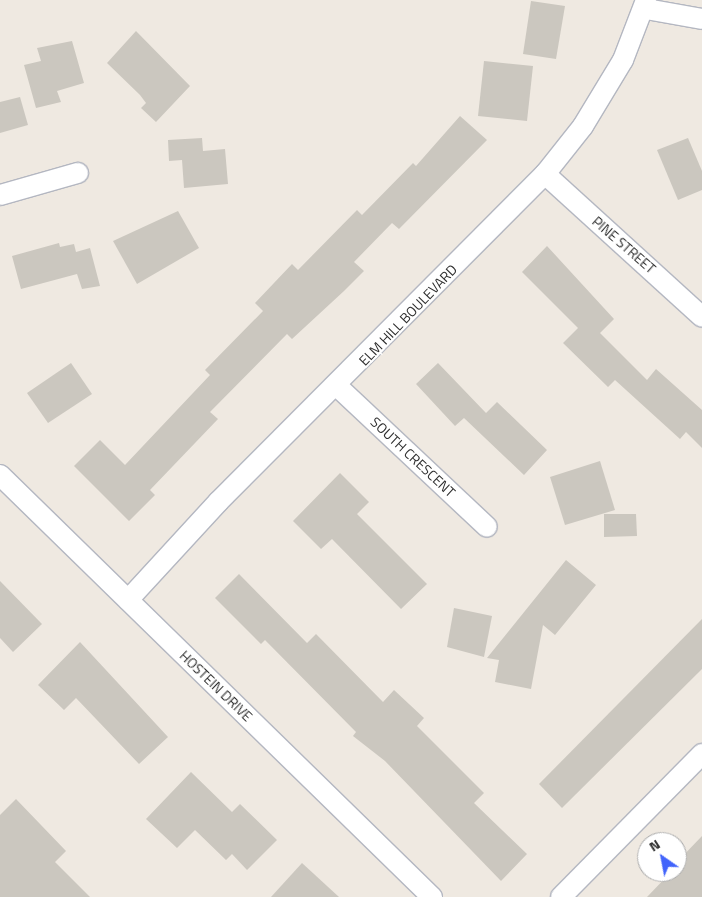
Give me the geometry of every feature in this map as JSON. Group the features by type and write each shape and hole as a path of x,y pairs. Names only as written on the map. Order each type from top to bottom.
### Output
{"street":[{"path":"646,4 702,19"},
{"name":"ELM HILL BOULEVARD","path":"128,600 219,502 338,387 545,174 613,76 646,4"},
{"path":"0,195 78,173"},
{"name":"PINE STREET","path":"545,174 702,317"},
{"name":"SOUTH CRESCENT","path":"338,387 487,527"},
{"name":"HOSTEIN DRIVE","path":"0,475 432,897"},
{"path":"561,897 702,754"}],"building":[{"path":"531,1 565,6 556,59 523,54"},
{"path":"136,31 190,86 156,122 141,108 146,103 140,95 107,63"},
{"path":"72,41 84,83 57,91 61,102 36,108 24,65 41,61 37,48"},
{"path":"484,61 533,66 527,121 478,116"},
{"path":"20,97 28,125 0,133 0,102"},
{"path":"460,116 487,140 399,229 392,223 354,262 364,271 344,291 292,339 287,334 210,412 218,419 150,490 155,495 129,521 74,466 100,440 125,465 210,375 205,370 263,311 255,303 292,264 298,270 357,210 362,215 413,163 416,166"},
{"path":"202,138 203,151 225,149 228,184 184,188 182,160 169,161 168,140"},
{"path":"688,138 702,171 702,190 678,200 657,150"},
{"path":"178,211 199,248 137,284 113,241"},
{"path":"59,243 60,247 74,244 76,252 90,248 100,286 82,289 77,274 21,289 12,256"},
{"path":"547,246 614,319 600,333 647,380 656,369 702,410 702,448 686,432 680,439 615,380 608,387 563,343 578,328 522,272"},
{"path":"71,363 92,394 48,423 27,393"},
{"path":"438,363 486,413 497,402 547,450 524,475 464,418 455,426 416,384"},
{"path":"600,461 615,510 565,525 550,477"},
{"path":"340,473 369,502 357,514 427,584 401,609 332,539 321,549 293,521"},
{"path":"604,514 636,514 637,536 604,537"},
{"path":"566,560 596,585 555,635 543,625 531,689 495,682 499,660 487,658"},
{"path":"239,574 307,643 316,634 383,702 394,690 424,718 417,726 484,793 474,803 527,854 501,881 385,761 353,736 356,732 265,640 261,644 215,598"},
{"path":"0,581 42,624 13,652 0,638"},
{"path":"454,608 492,616 484,657 447,647"},
{"path":"702,619 702,669 562,808 539,784"},
{"path":"80,642 168,737 139,764 76,698 64,710 38,685"},
{"path":"191,772 232,812 240,804 277,840 247,870 232,854 226,860 195,830 177,848 146,819"},
{"path":"16,799 66,851 55,862 90,897 0,897 0,815"},
{"path":"702,836 702,897 647,897 661,882 687,882 687,852"},
{"path":"302,863 339,897 271,897"}]}
